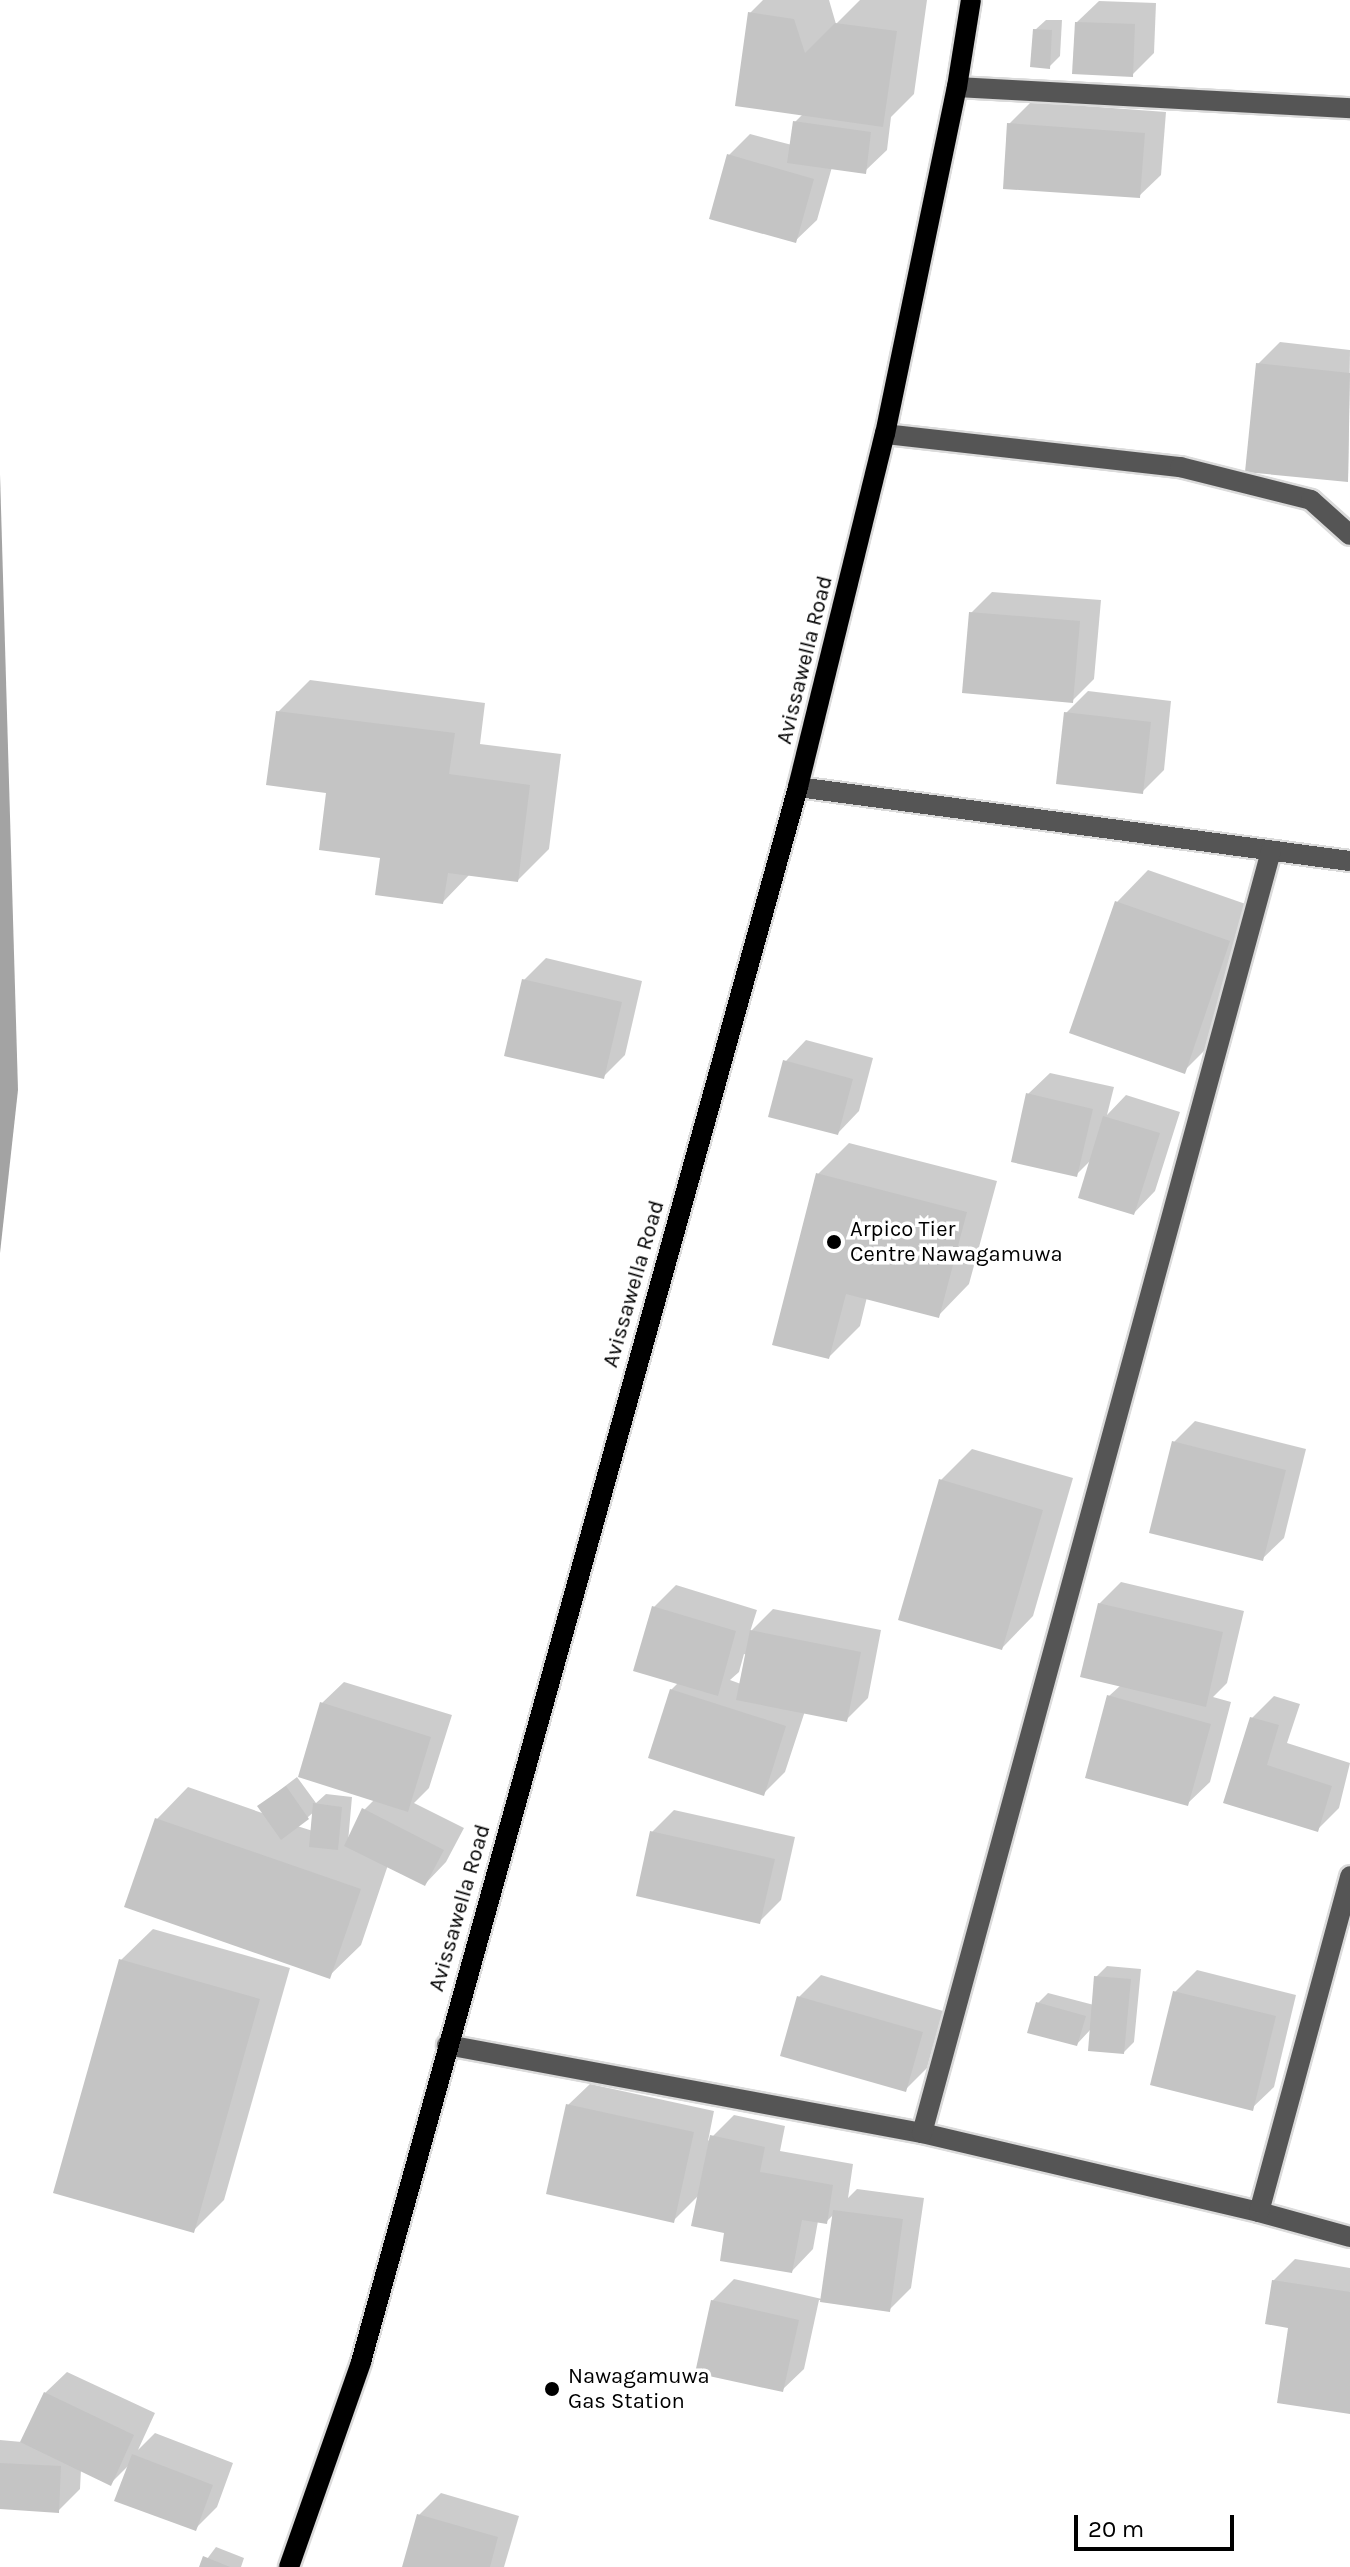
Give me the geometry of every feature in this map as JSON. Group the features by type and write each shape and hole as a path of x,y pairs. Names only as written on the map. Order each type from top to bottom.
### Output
{"main road":[{"name":"Avissawella Road","path":"289,2567 361,2362 798,787 885,434 957,87 971,0"}],"street":[{"path":"957,87 1350,108"},
{"path":"885,434 1180,467 1311,500 1349,534"},
{"path":"798,787 1350,861"},
{"path":"922,2133 1271,851"},
{"path":"1259,2212 1350,1876"},
{"path":"447,2045 922,2133 1259,2212 1350,2237"}],"shaded area":[{"path":"0,474 18,1090 0,1253"}],"building":[{"path":"748,12 794,19 805,53 835,23 897,31 883,127 735,106"},
{"path":"1075,22 1135,24 1133,77 1072,74"},
{"path":"1033,29 1052,30 1050,69 1030,67"},
{"path":"793,121 871,132 866,174 787,163"},
{"path":"1007,123 1145,133 1140,198 1003,189"},
{"path":"727,154 814,179 796,243 709,219"},
{"path":"1256,363 1350,373 1348,482 1245,472"},
{"path":"969,612 1080,621 1073,703 962,693"},
{"path":"276,711 455,733 449,774 530,785 518,882 448,873 443,904 375,895 380,858 319,850 326,793 266,785"},
{"path":"1064,712 1151,722 1143,794 1056,784"},
{"path":"1115,901 1230,941 1185,1074 1069,1033"},
{"path":"522,979 622,1002 604,1079 504,1056"},
{"path":"783,1060 853,1079 838,1135 768,1117"},
{"path":"1026,1093 1093,1109 1077,1177 1011,1162"},
{"path":"1103,1116 1160,1133 1134,1215 1078,1198"},
{"path":"816,1173 967,1212 939,1318 846,1294 829,1359 772,1345"},
{"path":"1172,1441 1286,1470 1263,1561 1149,1533"},
{"path":"939,1479 1043,1510 1002,1650 898,1620"},
{"path":"1098,1603 1223,1632 1206,1707 1080,1677"},
{"path":"652,1606 736,1631 718,1696 633,1671"},
{"path":"750,1630 861,1652 847,1722 736,1700"},
{"path":"670,1689 786,1726 764,1796 648,1758"},
{"path":"1107,1695 1211,1724 1188,1806 1085,1778"},
{"path":"320,1702 431,1737 408,1812 298,1777"},
{"path":"1250,1717 1279,1725 1267,1765 1332,1786 1318,1832 1223,1803"},
{"path":"286,1786 309,1819 281,1840 257,1806"},
{"path":"313,1803 342,1807 338,1850 309,1847"},
{"path":"362,1808 444,1850 425,1886 344,1846"},
{"path":"155,1818 361,1889 330,1979 124,1907"},
{"path":"650,1831 775,1859 760,1924 636,1896"},
{"path":"119,1959 260,1999 194,2233 53,2193"},
{"path":"1094,1976 1131,1979 1124,2054 1088,2051"},
{"path":"1173,1991 1276,2016 1253,2111 1150,2085"},
{"path":"797,1996 923,2032 906,2092 780,2056"},
{"path":"1036,2002 1086,2016 1077,2046 1027,2033"},
{"path":"566,2104 694,2132 674,2223 546,2194"},
{"path":"710,2135 765,2147 760,2172 833,2185 827,2224 802,2220 792,2273 720,2261 724,2233 691,2226"},
{"path":"833,2210 903,2219 890,2312 820,2302"},
{"path":"1272,2280 1350,2292 1350,2414 1277,2403 1288,2328 1265,2324"},
{"path":"711,2300 799,2320 783,2392 695,2373"},
{"path":"44,2392 134,2435 111,2486 20,2442"},
{"path":"132,2454 213,2485 196,2531 114,2501"},
{"path":"0,2463 61,2466 59,2513 0,2509"},
{"path":"417,2514 498,2537 490,2567 402,2567"},
{"path":"203,2556 230,2567 199,2567"}],"place":[{"name":"Arpico Tier Centre Nawagamuwa","path":"834,1242"},
{"name":"Nawagamuwa Gas Station","path":"552,2389"}]}
